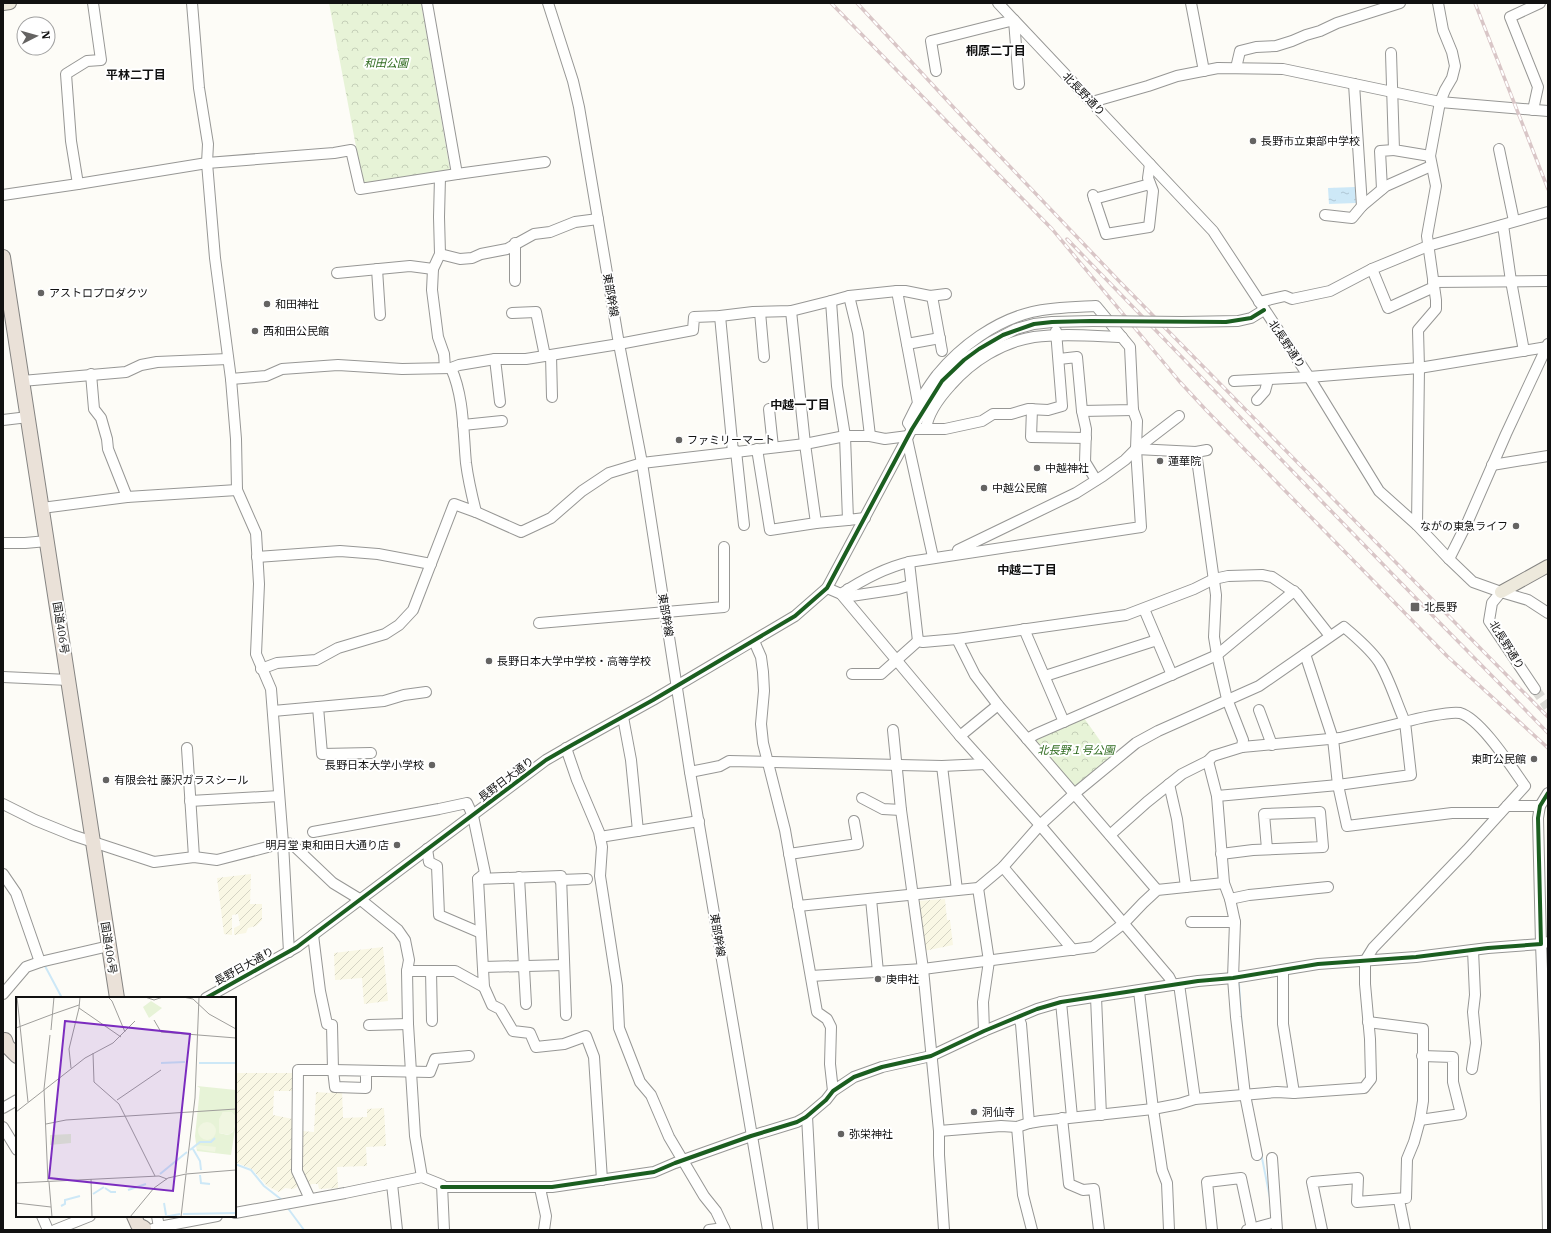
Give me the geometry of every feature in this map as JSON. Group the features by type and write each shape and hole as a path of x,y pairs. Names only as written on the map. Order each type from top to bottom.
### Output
{"highway":[{"name":"国道406号","path":"3,257 8,313 28,417 117,997"},
{"path":"4,1039 16,1047"},
{"path":"4,1039 7,1046 16,1055"},
{"path":"134,1217 138,1225 147,1226"}],"main road":[{"path":"3,4 10,3"},
{"path":"1502,592 1548,566"}],"street":[{"path":"78,184 71,141 66,74 87,61 101,60 93,3"},
{"path":"192,3 199,88 208,144 207,162 215,258 231,379 236,439 237,490 256,533 259,584 256,654 271,689 283,843 289,952"},
{"path":"427,3 457,174"},
{"name":"東部幹線","path":"548,3 573,81 579,107 619,344 642,463 690,772 768,1230"},
{"name":"北長野通り","path":"998,3 1213,231 1309,377 1379,491 1416,524 1473,582 1502,592 1492,603 1489,621 1535,689"},
{"path":"1191,3 1204,71"},
{"path":"1236,68 1240,51 1256,47 1276,46 1320,31 1337,23 1400,3"},
{"path":"1416,524 1419,368 1418,330 1436,309 1428,246 1428,236 1436,186 1431,161 1440,102 1452,78 1456,66 1443,30 1438,3"},
{"path":"1532,110 1538,87 1510,17 1540,3"},
{"path":"936,71 931,41 1014,20 1019,84"},
{"path":"1391,53 1394,150"},
{"path":"1092,102 1177,76 1218,68 1236,68 1283,69 1440,102 1548,111"},
{"path":"1354,84 1362,206"},
{"path":"1499,149 1514,221"},
{"path":"3,195 207,162 350,150 360,189 545,162"},
{"path":"1382,189 1380,151 1394,150 1431,161"},
{"path":"1325,215 1352,218 1362,206 1386,186 1431,161"},
{"path":"1150,164 1148,178 1153,192 1150,227 1106,234 1093,197 1150,184"},
{"path":"440,177 440,254 433,269 432,290 438,337 448,368 456,380 463,425 466,464 476,512"},
{"name":"長野日大通り","path":"208,997 289,952 361,900 531,771 566,748 623,717 796,616 827,588 866,518 909,434 942,381 964,360 991,342 1016,329 1034,324 1052,322 1238,321 1251,318 1262,306 1285,296 1292,298 1330,291 1372,269 1428,246 1548,212"},
{"path":"440,254 460,259 472,258 481,254 507,249 515,243 534,234 550,232 576,222 598,219"},
{"path":"1503,225 1511,282 1524,351"},
{"path":"515,243 515,281"},
{"path":"337,273 410,266 433,269"},
{"path":"377,269 380,314"},
{"path":"1372,269 1388,308 1434,284 1548,281"},
{"path":"231,379 266,376 282,369 338,365 402,369 448,368 494,359 526,359 693,330 694,317 791,311 850,296 898,291 932,296 946,294"},
{"path":"898,291 918,403"},
{"path":"850,296 858,333 870,436"},
{"path":"932,296 942,351"},
{"path":"831,301 837,386 845,436 848,520"},
{"path":"844,592 860,581 897,565 909,562 933,557 1141,527 1136,450 1137,421 1133,410 1130,347 1096,306 1055,311 1031,312 1012,319 981,334 955,356 936,376 918,403 908,423 909,434 933,557"},
{"path":"791,311 816,523"},
{"path":"512,313 536,312 548,355 552,397"},
{"path":"760,312 764,357"},
{"path":"720,316 734,452 744,525"},
{"path":"926,429 926,421 937,402 953,382 971,364 990,353 1015,342 1056,333 1122,337"},
{"path":"262,669 277,663 316,660 338,648 385,634 399,625 413,610 454,504 522,532 551,518 582,491 609,473 642,463 806,444 845,436 870,436 885,439 926,429 945,429 982,421 994,414 1012,414 1028,409 1048,410 1062,406 1056,333"},
{"path":"907,344 940,338"},
{"path":"1234,381 1268,380 1419,368 1548,347"},
{"path":"1449,559 1548,347"},
{"path":"1059,359 1077,357 1082,411 1086,429 1085,462 1096,480"},
{"path":"22,381 126,372 141,365 157,362 228,359"},
{"path":"494,359 500,402"},
{"path":"91,374 94,409 101,418 107,439 108,449 127,497"},
{"path":"1257,400 1266,391 1268,380"},
{"path":"769,409 773,447"},
{"path":"1032,409 1031,437 1086,438"},
{"path":"1082,411 1133,410"},
{"path":"958,551 1076,493 1125,460 1179,416"},
{"path":"3,420 28,417"},
{"path":"463,425 502,421"},
{"path":"758,449 770,530 816,523 866,518"},
{"path":"1136,450 1196,452 1207,450"},
{"path":"1196,452 1214,579 1216,610 1214,637 1227,699 1243,740 1242,747"},
{"path":"1492,465 1548,456"},
{"path":"42,508 127,497 237,490"},
{"path":"3,542 25,543 47,540"},
{"path":"539,623 724,607 724,547"},
{"path":"257,556 340,551 378,554 431,564"},
{"path":"909,562 918,641"},
{"path":"918,641 923,642 957,639 1126,615 1194,589 1214,579 1228,576 1262,575 1272,577 1294,591 1330,636"},
{"path":"827,588 844,592 851,596 898,589 911,585"},
{"path":"1027,739 1217,655 1294,591"},
{"path":"844,592 897,660 960,736 1040,826 1176,984 1195,1099"},
{"path":"1502,592 1528,600 1548,613"},
{"path":"1144,609 1172,675"},
{"path":"798,906 978,888 1003,867 1040,826 1074,794 1136,743 1158,731 1227,699 1259,686 1344,627 1360,641 1378,661 1387,678 1405,722 1411,775 1338,785 1217,796"},
{"path":"1024,629 1064,722"},
{"path":"957,639 975,675 998,705 1157,890"},
{"path":"1045,676 1157,640"},
{"path":"754,641 760,657 763,672 764,691 761,724 762,743 768,761 785,830 817,1012 828,1019 831,1027 830,1064 833,1091"},
{"path":"852,674 881,674 918,641"},
{"path":"1305,654 1333,739 1338,785 1347,826 1452,813 1540,806"},
{"path":"3,677 69,680"},
{"path":"273,711 384,701 404,695 426,692"},
{"path":"960,736 998,705"},
{"path":"318,707 322,754 371,753"},
{"path":"1258,710 1272,745"},
{"path":"939,1131 1001,1126 1017,1127 1029,1122 1153,1109 1195,1099 1364,1088 1372,1079 1365,984 1365,961 1373,948 1467,850 1525,786 1496,746 1470,718 1458,713 1431,716 1333,739 1242,747 1213,756 1208,761 1182,774 1132,814 1110,835"},
{"path":"623,717 631,760 638,831"},
{"path":"893,730 901,810 923,969 939,1131 939,1161 944,1230"},
{"path":"187,748 194,857"},
{"path":"566,748 577,780 599,832 602,847 600,876 617,986 619,1028 640,1082 651,1095 669,1137 704,1196 716,1211 725,1229 709,1230"},
{"path":"690,772 720,766 729,761 942,766 985,764"},
{"path":"1208,761 1217,796 1224,883 1230,898 1235,922 1234,978 1237,1030 1257,1155"},
{"path":"942,766 957,890"},
{"path":"1169,784 1177,818 1186,887"},
{"path":"1548,793 1540,806 1538,818 1544,943 1548,1230"},
{"path":"190,800 279,796"},
{"path":"862,798 883,809 901,810"},
{"path":"313,832 467,803 472,816 485,873 478,879"},
{"path":"3,804 35,820 154,862 194,857 217,860 283,843 292,844 333,883 361,900 398,930 405,940 409,960 407,971 408,1024 415,1136 422,1177"},
{"path":"1221,854 1267,849 1323,847 1320,812 1264,814 1267,849"},
{"path":"600,838 699,821"},
{"path":"789,854 858,844 854,821"},
{"path":"427,850 429,862 437,866 439,915 481,933"},
{"path":"1003,867 1073,950"},
{"path":"3,874 16,893 40,962"},
{"path":"478,879 561,876 566,1015"},
{"path":"519,877 526,1004"},
{"path":"478,879 484,987 492,1005 500,1009 513,1031 530,1033 536,1047 564,1044 586,1036 594,1057 602,1180"},
{"path":"560,880 587,880"},
{"path":"811,976 923,969 1093,947 1123,924 1157,890 1224,883"},
{"path":"1230,898 1328,887"},
{"path":"978,888 989,961 983,1002 984,1031"},
{"path":"871,899 878,972"},
{"path":"1191,922 1235,922"},
{"path":"313,935 320,992 327,1024 332,1025 334,1087 366,1088 366,1071"},
{"path":"236,1213 392,1184 422,1177 442,1185 442,1187 540,1188 654,1172 751,1136 786,1127 797,1122 807,1116 826,1100 833,1091 854,1077 865,1072 931,1056 984,1031 1061,1002 1176,984 1234,978 1318,964 1416,957 1544,943"},
{"path":"3,994 26,967 40,962 109,946"},
{"path":"1472,1069 1476,1043 1473,1012 1475,995 1473,950"},
{"path":"483,967 564,965"},
{"path":"1283,970 1283,1024 1294,1093"},
{"path":"407,971 455,971 484,987"},
{"path":"431,971 432,1020"},
{"path":"1139,991 1153,1109 1162,1170 1167,1183 1169,1230"},
{"path":"1096,997 1101,1115"},
{"path":"1061,1002 1069,1184 1083,1190 1094,1189 1099,1230"},
{"path":"1018,1017 1021,1024 1029,1122"},
{"path":"1322,1230 1312,1182 1358,1178 1357,1202 1399,1200 1406,1198 1407,1159 1414,1142 1420,1120 1423,1088 1423,1029 1368,1022"},
{"path":"369,1025 408,1024"},
{"path":"310,1198 296,1171 298,1070 430,1072 435,1058 469,1056"},
{"path":"1420,1120 1461,1114 1453,1082 1453,1057 1422,1056"},
{"path":"3,1108 16,1101"},
{"path":"807,1116 813,1230"},
{"path":"3,1127 16,1148"},
{"path":"1017,1127 1023,1195 1032,1230"},
{"path":"1212,1230 1207,1182 1241,1178 1249,1229 1277,1226 1272,1158"},
{"path":"392,1184 397,1230"},
{"path":"442,1187 444,1230"},
{"path":"540,1188 546,1216 544,1230"},
{"path":"1399,1200 1405,1230"},
{"path":"42,1217 48,1230"},
{"path":"55,1230 88,1217"},
{"path":"147,1226 156,1217"},
{"path":"147,1226 210,1217"}],"shaded area":[{"path":"251,874 250,904 262,904 262,920 256,926 248,928 246,933 234,935 234,928 240,925 238,914 232,915 232,935 224,934 217,878"},
{"path":"945,899 947,920 950,920 953,945 924,951 917,901"},
{"path":"383,947 388,1001 364,1004 362,978 335,980 334,953"},
{"path":"236,1073 293,1073 294,1091 274,1091 273,1115 293,1119 298,1181 297,1187 293,1189 285,1188 279,1192 267,1186 252,1169 236,1162"},
{"path":"342,1090 343,1118 367,1117 367,1109 384,1108 386,1146 366,1147 367,1166 337,1167 338,1188 319,1189 318,1184 312,1184 308,1187 300,1172 302,1131 314,1132 316,1092 330,1093 332,1091"}],"green space":[{"name":"和田公園","path":"329,3 421,3 450,170 363,184"},
{"name":"北長野１号公園","path":"1084,718 1111,756 1075,788 1034,742 1036,739"}],"water":[{"path":"1355,187 1356,203 1329,204 1328,188"}],"waterway":[{"path":"45,966 61,997"},
{"path":"1239,984 1242,1028"},
{"path":"1261,1153 1270,1198"},
{"path":"236,1164 251,1170 264,1186 282,1200"},
{"path":"287,1207 304,1230"}],"tunnel":[{"path":"1535,689 1548,707"}],"railway":[{"path":"831,3 1052,229 1180,382 1206,410 1447,656 1548,748"},
{"path":"857,3 956,110 1120,282 1548,717"},
{"path":"1475,3 1548,189"},
{"path":"1067,239 1548,733"}],"cycle path":[{"path":"208,997 297,947 546,760 653,700 795,616 827,588 912,429 942,381 964,360 979,349 1003,335 1034,324 1090,321 1226,322 1251,318 1264,310"},
{"path":"442,1187 552,1187 654,1172 751,1136 797,1122 806,1117 826,1100 833,1091 854,1077 882,1067 931,1056 984,1031 1037,1009 1061,1002 1198,981 1233,978 1318,964 1416,957 1488,948 1541,944 1538,818 1540,806 1548,793"}],"place":[{"name":"長野市立東部中学校","path":"1253,141"},
{"name":"アストロプロダクツ","path":"41,293"},
{"name":"和田神社","path":"267,304"},
{"name":"西和田公民館","path":"255,331"},
{"name":"ファミリーマート","path":"679,440"},
{"name":"蓮華院","path":"1160,461"},
{"name":"中越神社","path":"1037,468"},
{"name":"中越公民館","path":"984,488"},
{"name":"ながの東急ライフ","path":"1516,526"},
{"name":"北長野","path":"1415,607"},
{"name":"長野日本大学中学校・高等学校","path":"489,661"},
{"name":"東町公民館","path":"1534,759"},
{"name":"長野日本大学小学校","path":"432,765"},
{"name":"有限会社 藤沢ガラスシール","path":"106,780"},
{"name":"明月堂 東和田日大通り店","path":"397,845"},
{"name":"庚申社","path":"878,979"},
{"name":"洞仙寺","path":"974,1112"},
{"name":"弥栄神社","path":"841,1134"}],"district":[{"name":"桐原二丁目","path":"996,51"},
{"name":"平林二丁目","path":"136,75"},
{"name":"中越一丁目","path":"800,405"},
{"name":"中越二丁目","path":"1027,570"}]}
